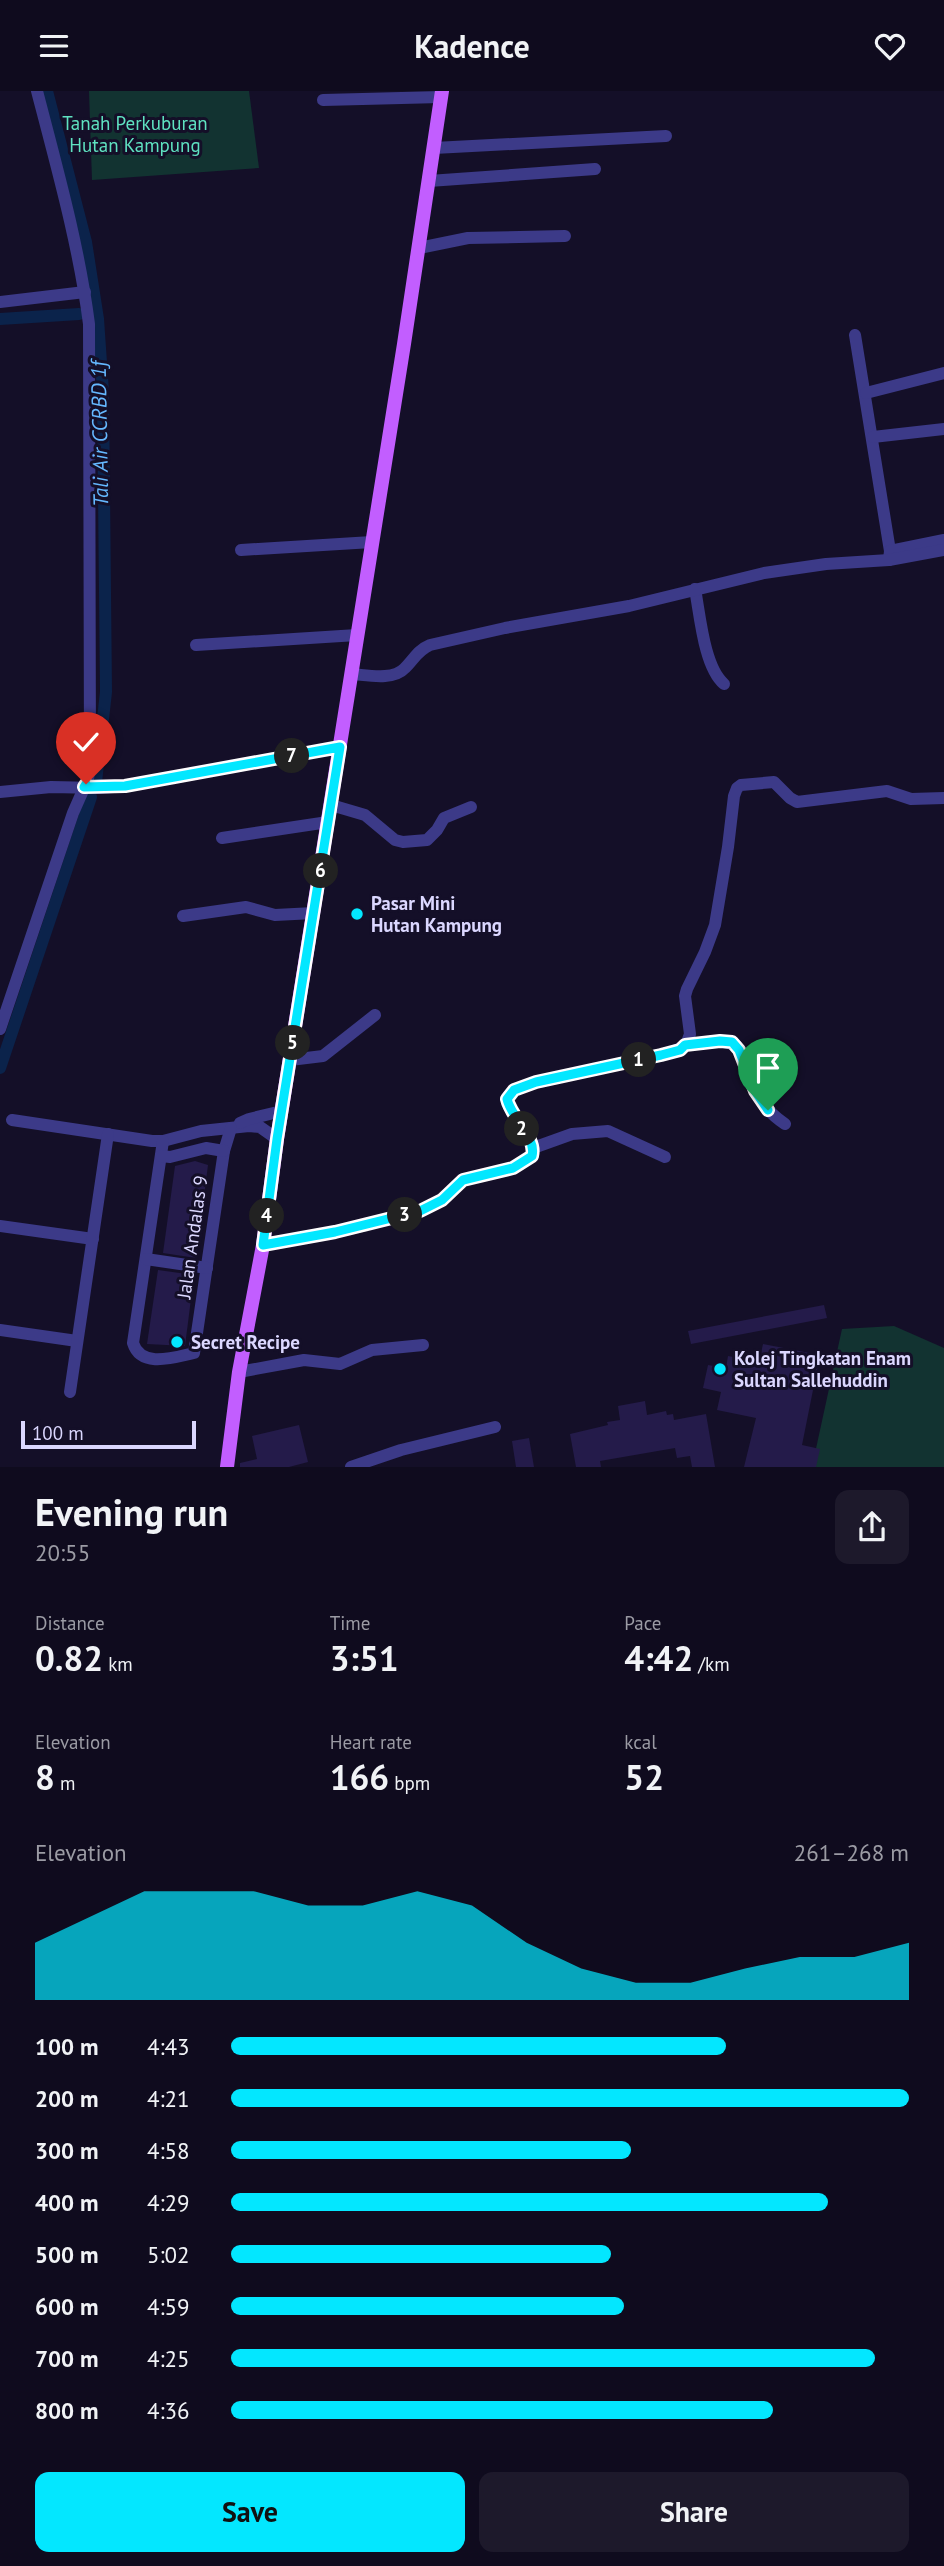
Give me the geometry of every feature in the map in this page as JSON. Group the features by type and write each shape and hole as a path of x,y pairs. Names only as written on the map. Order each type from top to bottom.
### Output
{"main road":[{"path":"227,1467 239,1372 263,1245 277,1139 442,94"}],"street":[{"path":"0,1029 73,813 88,779 90,766 91,367 85,292 37,91"},
{"path":"323,100 442,94"},
{"path":"434,148 666,136"},
{"path":"429,181 594,169"},
{"path":"419,248 468,238 565,236"},
{"path":"0,302 85,292"},
{"path":"855,335 890,555"},
{"path":"866,393 944,373"},
{"path":"873,437 944,429"},
{"path":"890,555 944,540"},
{"path":"241,550 372,542"},
{"path":"351,674 394,674 405,668 421,649 430,645 505,628 617,609 799,567 944,550"},
{"path":"695,589 711,667 724,684"},
{"path":"196,645 357,635"},
{"path":"0,792 51,787 125,786 340,747"},
{"path":"685,1045 690,1034 685,996 715,925 737,788 749,783 774,782 797,802 880,791 891,791 911,799 944,798"},
{"path":"331,805 365,815 388,835 403,842 427,839 449,814 471,807"},
{"path":"222,838 328,822"},
{"path":"183,916 246,907 275,915 314,913"},
{"path":"290,1061 323,1056 375,1015"},
{"path":"263,1245 335,1232 420,1211 442,1200 463,1180 523,1164 532,1156 533,1148 508,1104 508,1096 514,1090 536,1082 672,1052 685,1045 726,1041 736,1045 760,1099 775,1117 785,1124"},
{"path":"231,1128 249,1119 282,1111"},
{"path":"12,1120 163,1141 201,1131 260,1127 277,1139"},
{"name":"Jalan Andalas 9","path":"146,1259 133,1343 135,1349 147,1359 194,1353 224,1151 231,1128"},
{"path":"533,1148 572,1134 608,1132 665,1157"},
{"path":"70,1392 108,1134"},
{"path":"163,1141 146,1259 207,1268"},
{"path":"161,1156 170,1157 205,1148 224,1151"},
{"path":"0,1226 93,1239"},
{"path":"0,1330 78,1341"},
{"path":"239,1372 304,1360 340,1364 372,1350 423,1345"},
{"path":"351,1467 401,1450 495,1427"}],"green space":[{"name":"Tanah Perkuburan Hutan Kampung","path":"89,91 249,91 259,168 92,180"},
{"path":"894,1326 944,1348 944,1467 812,1467 842,1329"}],"building":[{"path":"195,1161 208,1165 196,1258 163,1253 175,1166"},
{"path":"158,1270 194,1275 185,1346 147,1344"},
{"path":"824,1305 827,1318 691,1344 688,1331"},
{"path":"763,1344 820,1355 802,1445 820,1449 816,1467 744,1467 756,1418 717,1410 721,1392 703,1388 708,1365 726,1368 728,1356 759,1362"},
{"path":"645,1401 647,1415 666,1411 667,1415 673,1414 674,1420 706,1414 715,1467 692,1467 690,1456 677,1458 675,1448 600,1461 601,1467 576,1467 570,1434 620,1420 618,1406"},
{"path":"299,1425 308,1462 289,1467 240,1467 240,1463 257,1459 252,1436"},
{"path":"529,1438 534,1467 516,1467 512,1441"}],"waterway":[{"name":"Tali Air CCRBD 1f","path":"47,91 86,242 98,319 103,392 106,692 96,782"},
{"path":"0,319 79,314"},
{"name":"Tali Air CCRBD 1f","path":"0,1068 91,797"}],"place":[{"name":"Pasar Mini Hutan Kampung","path":"357,914"},
{"name":"Secret Recipe","path":"177,1342"},
{"name":"Kolej Tingkatan Enam Sultan Sallehuddin","path":"720,1369"}],"route":[{"path":"86,784 84,787 125,786 340,747 277,1139 263,1245 335,1232 420,1211 442,1200 463,1180 523,1164 534,1153 533,1148 507,1099 514,1090 536,1082 661,1055 680,1050 685,1045 726,1041 736,1045 755,1091 768,1110"}]}
